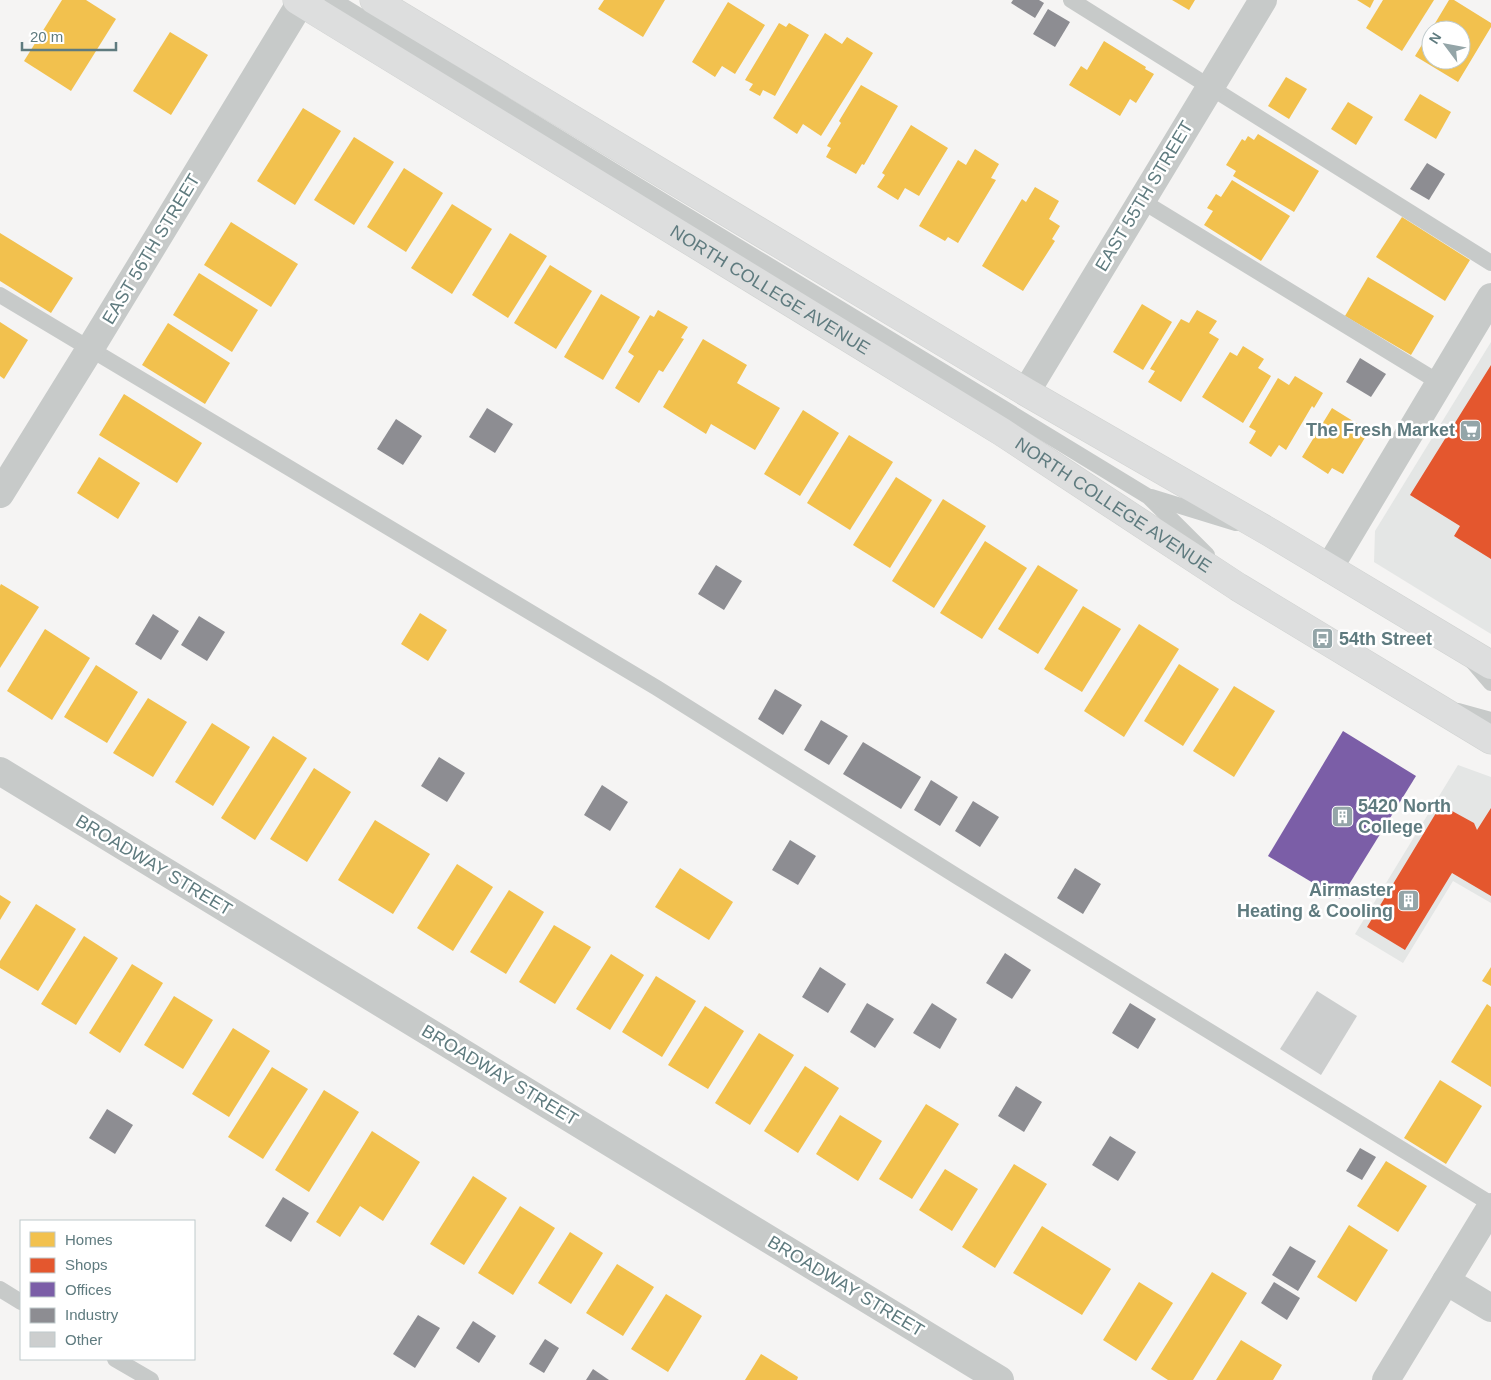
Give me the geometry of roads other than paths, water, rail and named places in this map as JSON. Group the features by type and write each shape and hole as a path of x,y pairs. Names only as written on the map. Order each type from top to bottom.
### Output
{"main road":[{"name":"NORTH COLLEGE AVENUE","path":"374,0 1026,392 1271,533 1491,665"},
{"name":"NORTH COLLEGE AVENUE","path":"299,1 1002,432 1238,588 1491,740"}],"street":[{"name":"EAST 55TH STREET","path":"1026,392 1263,0"},
{"name":"EAST 56TH STREET","path":"0,494 90,349 299,1"},
{"path":"1329,568 1491,297"},
{"name":"BROADWAY STREET","path":"0,771 1000,1380"},
{"path":"1386,1380 1491,1206"},
{"path":"1446,1280 1491,1308"}],"lane":[{"name":"NORTH COLLEGE AVENUE","path":"333,0 1149,497 1238,588"},
{"path":"1071,0 1491,263"},
{"path":"1142,200 1440,383"},
{"path":"0,295 657,688 958,877 1491,1206"},
{"name":"NORTH COLLEGE AVENUE","path":"1149,497 1271,533"},
{"name":"NORTH COLLEGE AVENUE","path":"1462,648 1491,683"},
{"name":"NORTH COLLEGE AVENUE","path":"1429,704 1491,720"},
{"path":"0,1289 20,1301"},
{"path":"117,1360 151,1380"}],"place":[{"name":"The Fresh Market","path":"1471,430"},
{"name":"54th Street","path":"1323,639"},
{"name":"5420 North College","path":"1342,816"},
{"name":"Airmaster Heating & Cooling","path":"1409,900"}]}
